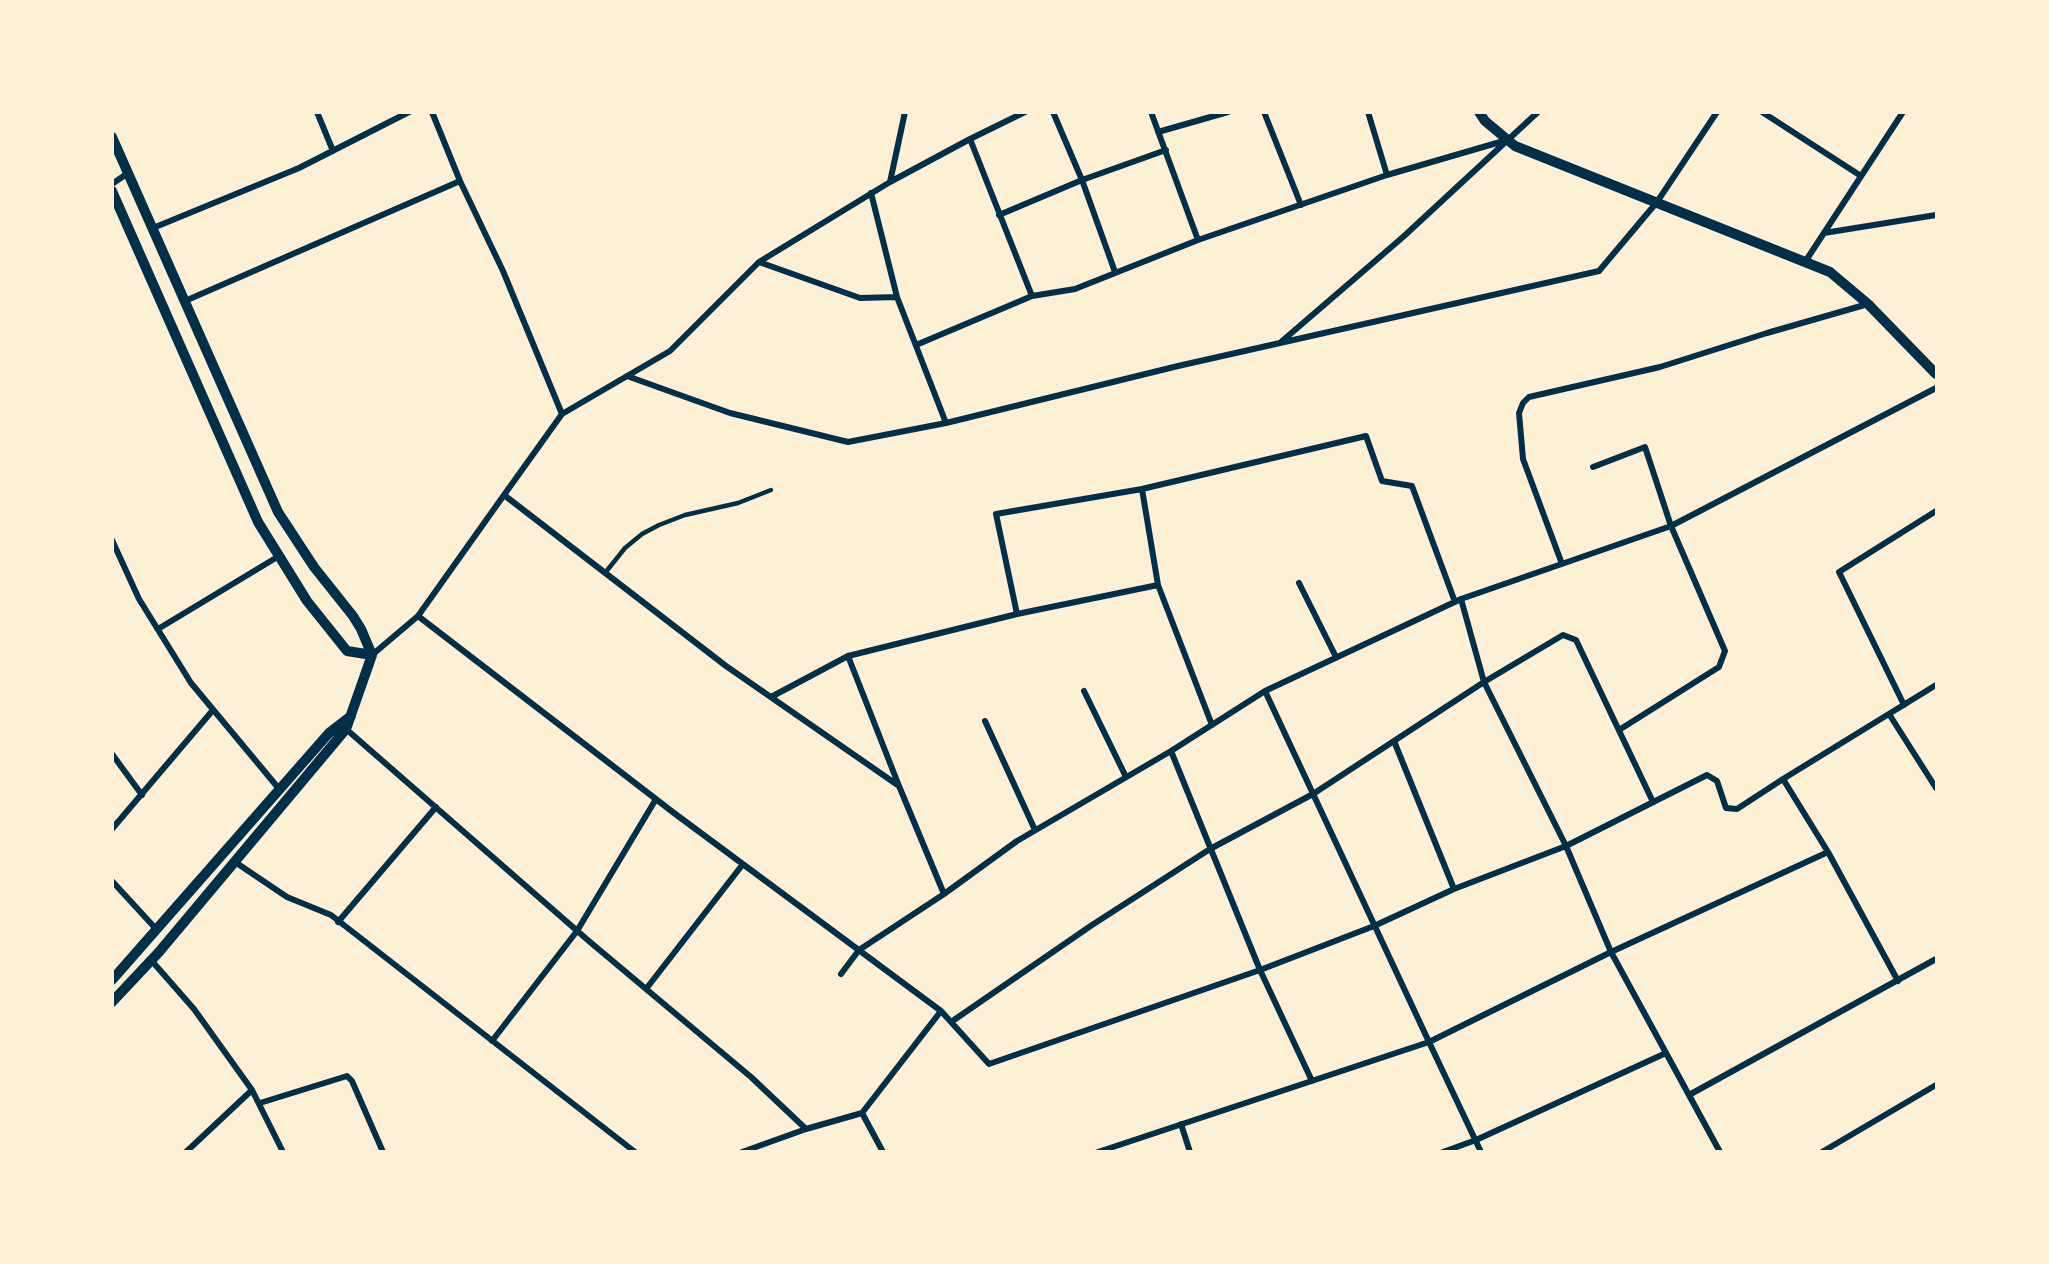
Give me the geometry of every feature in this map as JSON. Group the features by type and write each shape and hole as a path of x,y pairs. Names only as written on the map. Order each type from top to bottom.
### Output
{"street":[{"path":"317,112 333,151"},
{"path":"153,228 299,168 409,112"},
{"path":"432,112 460,182 503,272 562,414"},
{"path":"890,182 906,112"},
{"path":"112,1002 235,862 346,729 372,655 418,616 562,414 670,351 759,262 890,182 970,138 1025,112"},
{"path":"1053,112 1082,180 1115,272"},
{"path":"1151,112 1198,240"},
{"path":"1158,132 1228,112"},
{"path":"1264,112 1301,205"},
{"path":"1368,112 1387,175"},
{"path":"1479,112 1485,121 1515,146 1830,273 1869,304 1936,374"},
{"path":"1281,343 1403,237 1538,112"},
{"path":"627,376 730,413 848,442 946,423 1178,366 1599,272 1657,202 1717,112"},
{"path":"1762,112 1861,176"},
{"path":"1804,262 1903,112"},
{"path":"112,137 278,512 314,567 353,616 372,655"},
{"path":"970,138 1032,296"},
{"path":"916,345 1032,296 1075,289 1198,240 1387,175 1508,140"},
{"path":"999,215 1082,180 1166,150"},
{"path":"112,184 128,173"},
{"path":"185,301 460,182"},
{"path":"112,190 258,522 307,601 347,651 372,655"},
{"path":"871,193 897,297 946,423"},
{"path":"1824,233 1936,214"},
{"path":"759,262 860,298 897,297"},
{"path":"1562,564 1523,459 1519,413 1523,403 1529,397 1660,367 1869,304"},
{"path":"841,974 859,950 944,894 1017,841 1171,751 1265,690 1458,601 1671,526 1936,388"},
{"path":"1017,614 996,514 1142,489 1366,436 1382,481 1413,486 1458,601 1484,682 1566,846 1611,952 1720,1152"},
{"path":"1593,467 1645,447 1671,526 1725,651 1719,667 1619,730"},
{"path":"1142,489 1158,585 1212,725"},
{"path":"504,495 726,666 899,786"},
{"path":"1904,705 1839,572 1936,511"},
{"path":"112,540 139,599 191,683 280,790"},
{"path":"158,629 279,556"},
{"path":"1299,583 1336,657"},
{"path":"771,697 848,656 1017,614 1158,585"},
{"path":"418,616 656,799 941,1011 989,1064 1260,970 1374,926 1454,889 1566,846 1707,775 1717,781 1726,808 1737,809 1936,685"},
{"path":"951,1022 1092,925 1210,849 1313,794 1484,682 1563,635 1576,640 1653,802"},
{"path":"848,656 944,894"},
{"path":"1265,690 1481,1152"},
{"path":"1084,691 1126,777"},
{"path":"112,828 213,710"},
{"path":"1889,714 1936,788"},
{"path":"112,980 329,733 352,716"},
{"path":"985,721 1035,830"},
{"path":"346,729 577,931 751,1077 806,1129"},
{"path":"1394,741 1454,889"},
{"path":"1171,751 1260,970 1312,1081"},
{"path":"112,754 142,795"},
{"path":"1784,779 1828,852 1898,981"},
{"path":"492,1041 577,931 656,799"},
{"path":"338,922 436,807"},
{"path":"1098,1152 1429,1042 1611,952 1828,852"},
{"path":"235,862 287,897 331,915 635,1152"},
{"path":"646,989 743,864"},
{"path":"112,881 157,931"},
{"path":"1689,1095 1936,959"},
{"path":"151,960 194,1009 252,1090 283,1152"},
{"path":"742,1152 806,1129 862,1113 941,1011"},
{"path":"1443,1152 1476,1140 1666,1053"},
{"path":"260,1103 347,1076 352,1081 383,1152"},
{"path":"1822,1152 1936,1085"},
{"path":"186,1152 252,1090"},
{"path":"862,1113 883,1152"},
{"path":"1181,1124 1190,1152"}],"lane":[{"path":"605,573 625,548 642,534 659,525 771,490"}]}
